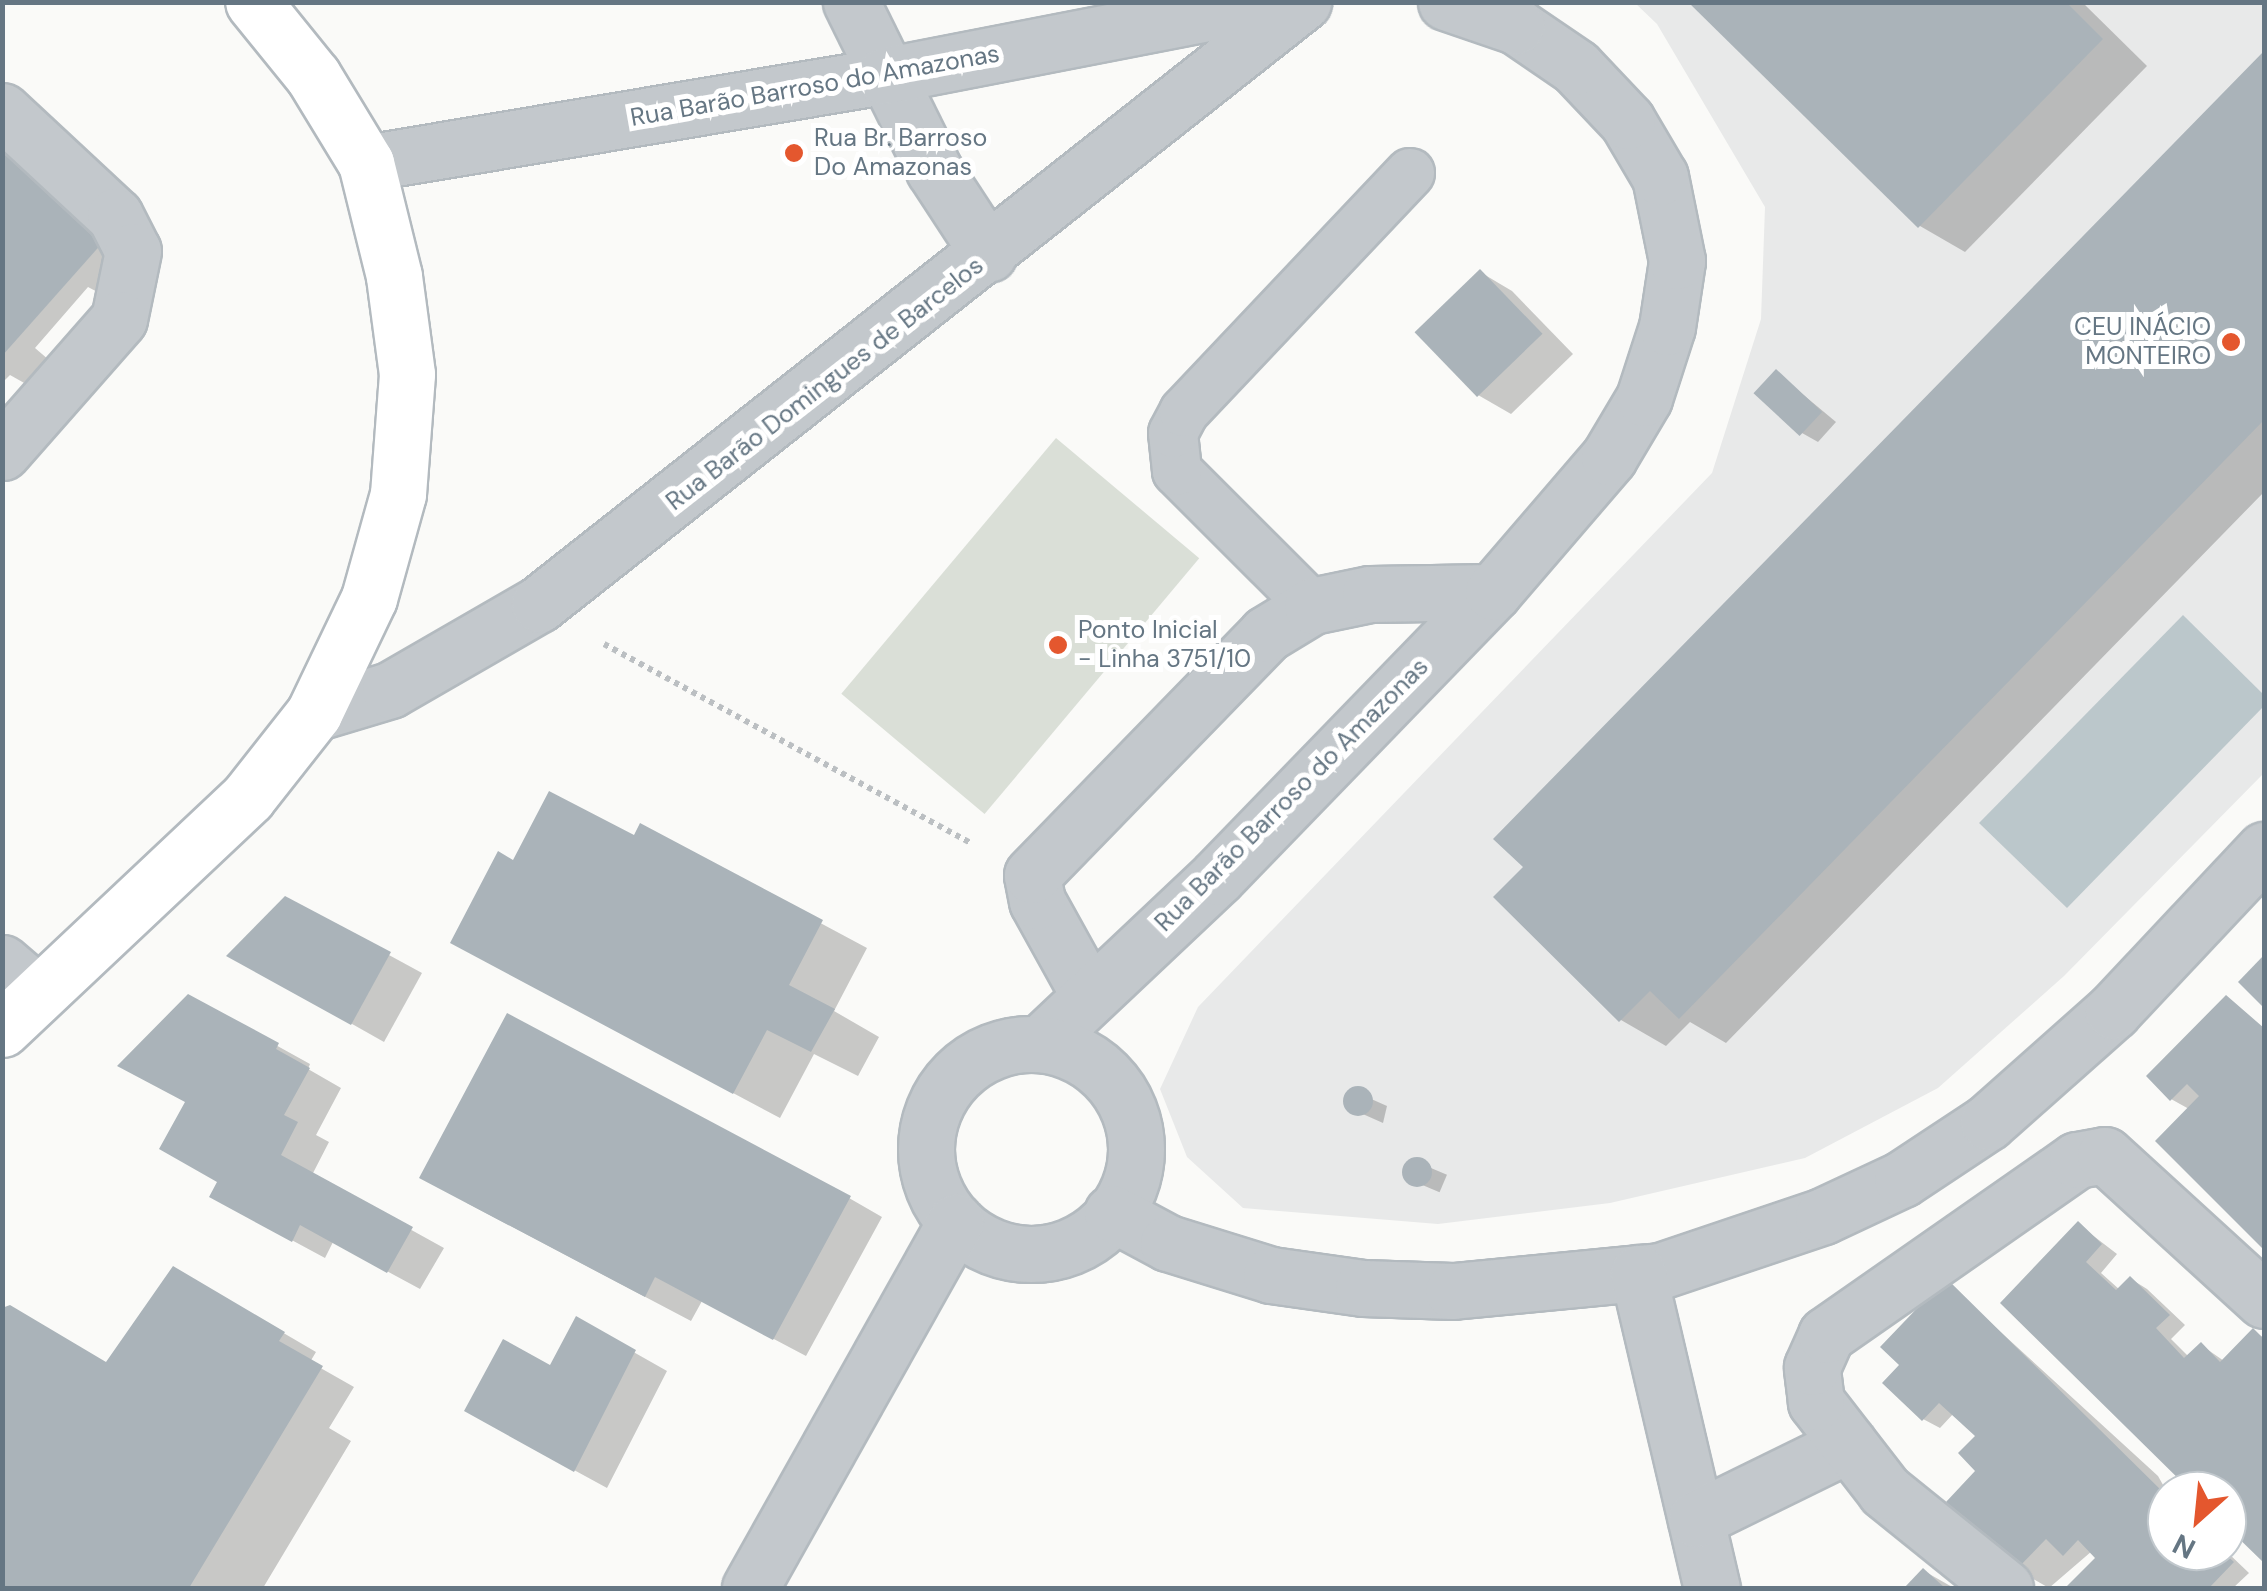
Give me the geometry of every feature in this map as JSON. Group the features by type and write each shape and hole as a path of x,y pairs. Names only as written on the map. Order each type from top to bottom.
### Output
{"street":[{"path":"14,995 248,797 314,713 369,598 398,494 407,374 394,276 366,163 313,76 253,2"},
{"path":"850,2 883,76 990,254"},
{"name":"Rua Barão Barroso do Amazonas","path":"366,163 883,76 1264,2"},
{"name":"Rua Barão Domingues de Barcelos","path":"314,713 390,690 539,604 990,254 1303,2"},
{"name":"Rua Barão Barroso do Amazonas","path":"1040,1044 1217,877 1493,592 1609,456 1644,398 1667,326 1676,261 1660,177 1627,121 1576,66 1516,26 1446,2"},
{"path":"2,112 115,216 132,250 131,284 118,319 2,452"},
{"path":"1089,995 1037,901 1032,875 1266,634 1312,606 1370,594 1493,592"},
{"path":"1112,1213 1168,1243 1271,1274 1363,1288 1453,1290 1638,1274 1823,1216 1902,1179 1988,1122 2113,1011 2264,850"},
{"path":"1040,1044 1093,1064 1129,1109 1135,1157 1130,1183 1112,1213 1086,1238 1040,1254 1009,1252 955,1222 927,1161 928,1127 948,1083 984,1054 1040,1044"},
{"path":"2006,1588 1885,1491 1816,1402 1812,1367 1826,1334 2077,1160 2105,1155 2264,1300"},
{"path":"750,1588 955,1222"},
{"path":"1638,1274 1712,1588"},
{"path":"1696,1520 1849,1444"}],"lane":[{"path":"1312,606 1177,471 1173,433 1184,412 1410,174"}],"path":[{"path":"601,643 1032,875"}],"shaded area":[{"path":"1635,3 2264,3 2264,773 2064,976 1938,1088 1805,1158 1610,1203 1438,1224 1243,1208 1187,1157 1160,1089 1198,1007 1712,473 1761,319 1765,207 1657,24"},
{"path":"1056,438 1199,558 985,814 841,694"},
{"path":"2183,615 2264,695 2264,706 2067,908 1979,823"}],"building":[{"path":"1688,2 2066,2 2103,39 1918,228"},
{"path":"2264,51 2264,420 1679,1019 1650,991 1619,1022 1493,897 1523,867 1493,839"},
{"path":"2,151 104,241 2,356"},
{"path":"1480,269 1543,334 1477,397 1415,332"},
{"path":"1776,369 1822,412 1800,436 1753,393"},
{"path":"549,791 634,835 640,823 823,920 789,985 835,1009 811,1052 767,1030 733,1094 450,943 498,851 513,860"},
{"path":"285,896 391,952 351,1025 226,956"},
{"path":"2264,955 2264,1008 2238,982"},
{"path":"188,994 279,1043 276,1049 310,1068 284,1115 298,1122 281,1155 413,1227 387,1273 300,1225 292,1242 209,1197 217,1182 159,1149 185,1102 117,1066"},
{"path":"2226,995 2264,1028 2264,1250 2155,1141 2199,1096 2187,1084 2170,1101 2146,1076"},
{"path":"507,1013 851,1196 773,1340 655,1277 645,1297 419,1178"},
{"path":"1358,1086 1369,1090 1373,1101 1369,1112 1358,1116 1347,1112 1343,1101 1347,1090"},
{"path":"1417,1157 1428,1161 1432,1172 1428,1183 1417,1187 1406,1183 1402,1172 1406,1161"},
{"path":"2078,1221 2102,1244 2086,1262 2116,1290 2130,1276 2170,1315 2156,1328 2184,1358 2201,1342 2220,1362 2253,1328 2264,1339 2264,1563 2247,1546 2247,1471 2171,1471 2000,1303"},
{"path":"173,1266 285,1332 279,1341 323,1366 189,1588 2,1588 2,1308 10,1305 106,1362"},
{"path":"1946,1278 2147,1476 2147,1571 2225,1571 2209,1588 2065,1588 2095,1558 2078,1540 2063,1556 2046,1539 2015,1571 1946,1502 1975,1471 1958,1453 1975,1436 1939,1403 1922,1421 1882,1383 1899,1365 1880,1347"},
{"path":"576,1316 636,1350 574,1472 464,1411 503,1339 550,1365"},
{"path":"1923,1568 1945,1588 1904,1588"}],"place":[{"name":"Rua Br. Barroso Do Amazonas","path":"794,153"},
{"name":"CEU INÁCIO MONTEIRO","path":"2231,342"},
{"name":"Ponto Inicial - Linha 3751/10","path":"1058,645"}]}
